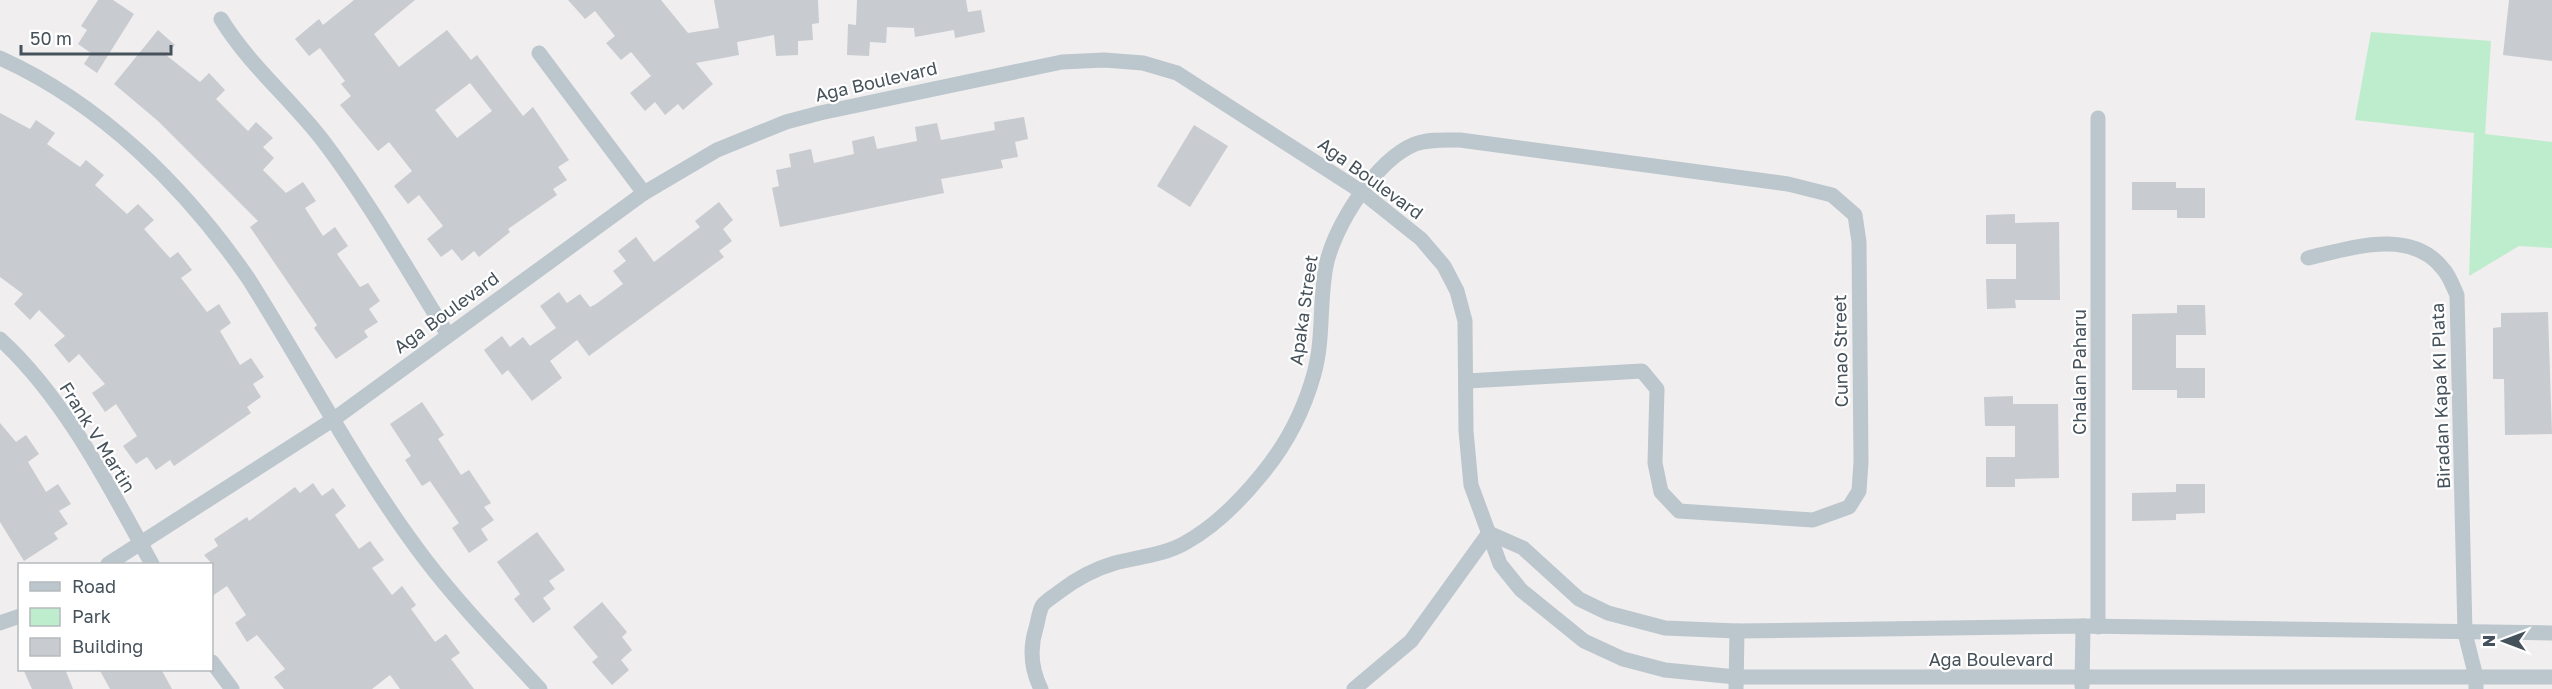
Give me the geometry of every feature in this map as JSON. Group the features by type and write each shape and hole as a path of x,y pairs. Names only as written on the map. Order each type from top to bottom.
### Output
{"street":[{"path":"221,20 244,53 294,105 326,144 366,202 448,335"},
{"path":"538,53 644,193"},
{"path":"0,58 53,86 89,111 126,140 192,204 222,240 248,278 396,519 455,597 540,689"},
{"name":"Aga Boulevard","path":"110,563 334,419 644,193 717,150 786,122 1005,72 1062,62 1104,60 1143,63 1177,73 1362,192 1421,239 1444,266 1457,291 1465,321 1466,431 1471,485 1500,564 1521,590 1584,641 1623,659 1665,670 1736,683 2476,683 2552,677"},
{"name":"Chalan Paharu","path":"2082,684 2091,627 2098,117"},
{"name":"Cunao Street","path":"1362,192 1380,170 1399,154 1416,144 1437,140 1460,140 1788,184 1832,195 1855,215 1859,242 1861,462 1859,491 1849,507 1813,520 1679,510 1661,492 1655,463 1658,389 1641,371 1467,381"},
{"name":"Apaka Street","path":"1041,689 1033,673 1032,638 1042,605 1078,577 1113,564 1183,545 1208,529 1262,474 1280,448 1304,407 1314,374 1321,344 1326,265 1337,232 1362,192"},
{"name":"Biradan Kapa KI Plata","path":"2308,258 2388,243 2400,245 2429,255 2445,270 2457,295 2465,633 2476,683"},
{"name":"Frank V Martin","path":"0,339 34,374 64,414 151,563"},
{"path":"1354,689 1411,641 1489,533"},
{"name":"Aga Boulevard","path":"1489,533 1523,549 1579,599 1608,613 1665,628 1737,631 2091,627 2552,633"},
{"path":"0,623 18,616"},
{"path":"1736,683 1737,631"},
{"path":"213,663 232,689"}],"green space":[{"path":"2371,32 2491,41 2485,134 2552,142 2552,248 2519,246 2469,276 2474,133 2355,120"}],"building":[{"path":"98,0 113,0 134,14 97,73 84,64 91,53 78,44 87,30 81,26"},
{"path":"354,0 415,0 374,34 399,67 447,30 471,60 477,55 523,116 533,107 569,160 558,167 567,180 553,189 557,195 508,229 510,232 479,257 474,251 462,261 452,249 441,257 427,239 443,226 419,195 408,204 394,186 412,171 389,142 378,151 340,105 351,96 341,84 345,81 320,48 309,56 295,39 319,19 323,25","holes":["470,83 492,111 457,138 435,110"]},
{"path":"568,0 661,0 688,33 719,28 714,0 818,0 819,23 812,24 813,40 798,41 798,55 776,56 774,35 737,42 739,55 696,63 713,84 683,110 678,104 665,115 655,102 645,111 630,93 651,76 631,52 621,60 606,43 615,36 595,11 585,19"},
{"path":"857,0 966,0 968,12 981,10 985,32 955,38 954,30 915,37 914,28 887,27 886,43 870,42 869,56 847,55 848,24 856,25"},
{"path":"2509,0 2552,0 2552,61 2503,55"},
{"path":"158,30 175,45 166,55 200,82 209,73 225,90 216,99 248,131 256,122 273,138 263,147 274,158 263,170 286,193 303,182 316,201 305,208 323,236 335,227 348,246 337,254 360,287 368,283 380,301 369,309 378,322 364,331 368,337 336,359 314,328 317,325 250,227 258,221 158,121 114,84"},
{"path":"0,113 30,129 36,120 55,133 47,144 80,167 86,160 104,175 95,185 127,214 138,204 154,220 144,229 170,258 178,252 192,270 181,278 207,312 219,304 231,323 220,331 240,365 251,358 264,377 253,384 261,397 247,407 251,413 174,466 170,460 156,470 147,457 136,464 123,446 137,436 116,404 105,412 92,393 105,384 79,354 69,363 54,345 65,336 39,310 30,320 14,304 23,294 0,277"},
{"path":"1024,117 1028,139 1015,142 1018,157 1001,160 1003,168 941,179 944,193 780,227 772,188 779,186 776,170 791,167 789,154 811,149 814,163 854,154 852,141 874,136 877,149 917,141 915,127 937,123 941,140 995,130 994,122"},
{"path":"1194,125 1228,146 1190,207 1157,186"},
{"path":"2132,182 2176,182 2176,188 2205,188 2205,218 2177,218 2177,210 2132,210"},
{"path":"719,202 733,220 723,229 732,241 719,251 724,257 589,356 577,340 550,361 562,378 532,401 508,370 502,375 484,350 502,336 510,347 523,337 530,346 556,328 540,306 559,292 567,303 580,294 590,307 596,304 623,284 613,271 626,261 618,251 636,237 654,262 700,227 695,221"},
{"path":"2015,214 2015,223 2059,222 2060,300 2015,300 2016,308 1987,309 1986,279 2016,279 2016,244 1986,244 1986,215"},
{"path":"2177,305 2205,305 2206,335 2176,335 2176,368 2205,368 2205,398 2177,398 2177,390 2132,390 2132,314 2177,313"},
{"path":"2548,312 2552,434 2505,435 2504,379 2493,379 2493,328 2501,327 2501,313"},
{"path":"2013,396 2013,404 2058,404 2059,478 2015,479 2015,487 1986,487 1986,457 2015,457 2015,426 1985,426 1984,397"},
{"path":"422,402 444,435 438,439 461,475 469,470 491,503 484,507 494,520 481,529 488,540 469,553 452,528 459,523 430,481 422,486 405,460 411,456 390,424"},
{"path":"0,423 16,442 26,435 39,454 28,462 46,492 58,484 71,504 59,511 68,524 54,533 58,539 24,561 0,522"},
{"path":"313,483 322,496 333,488 346,506 335,515 359,549 370,541 384,560 372,568 392,595 402,586 416,605 411,609 435,642 446,634 460,653 451,659 474,689 400,689 390,675 372,689 284,689 274,677 285,669 257,635 247,642 235,623 246,615 227,586 213,595 213,563 204,555 218,546 214,539 247,517 249,521 295,487 300,493"},
{"path":"2176,484 2205,484 2205,513 2176,514 2176,520 2132,521 2132,493 2176,492"},
{"path":"537,532 565,570 549,581 555,589 543,598 551,609 533,623 514,599 520,594 497,562"},
{"path":"602,602 627,632 622,637 632,650 621,660 629,670 612,685 592,662 598,657 573,627"},
{"path":"24,671 66,671 73,689 32,689"},
{"path":"100,671 162,671 172,689 110,689"}]}
